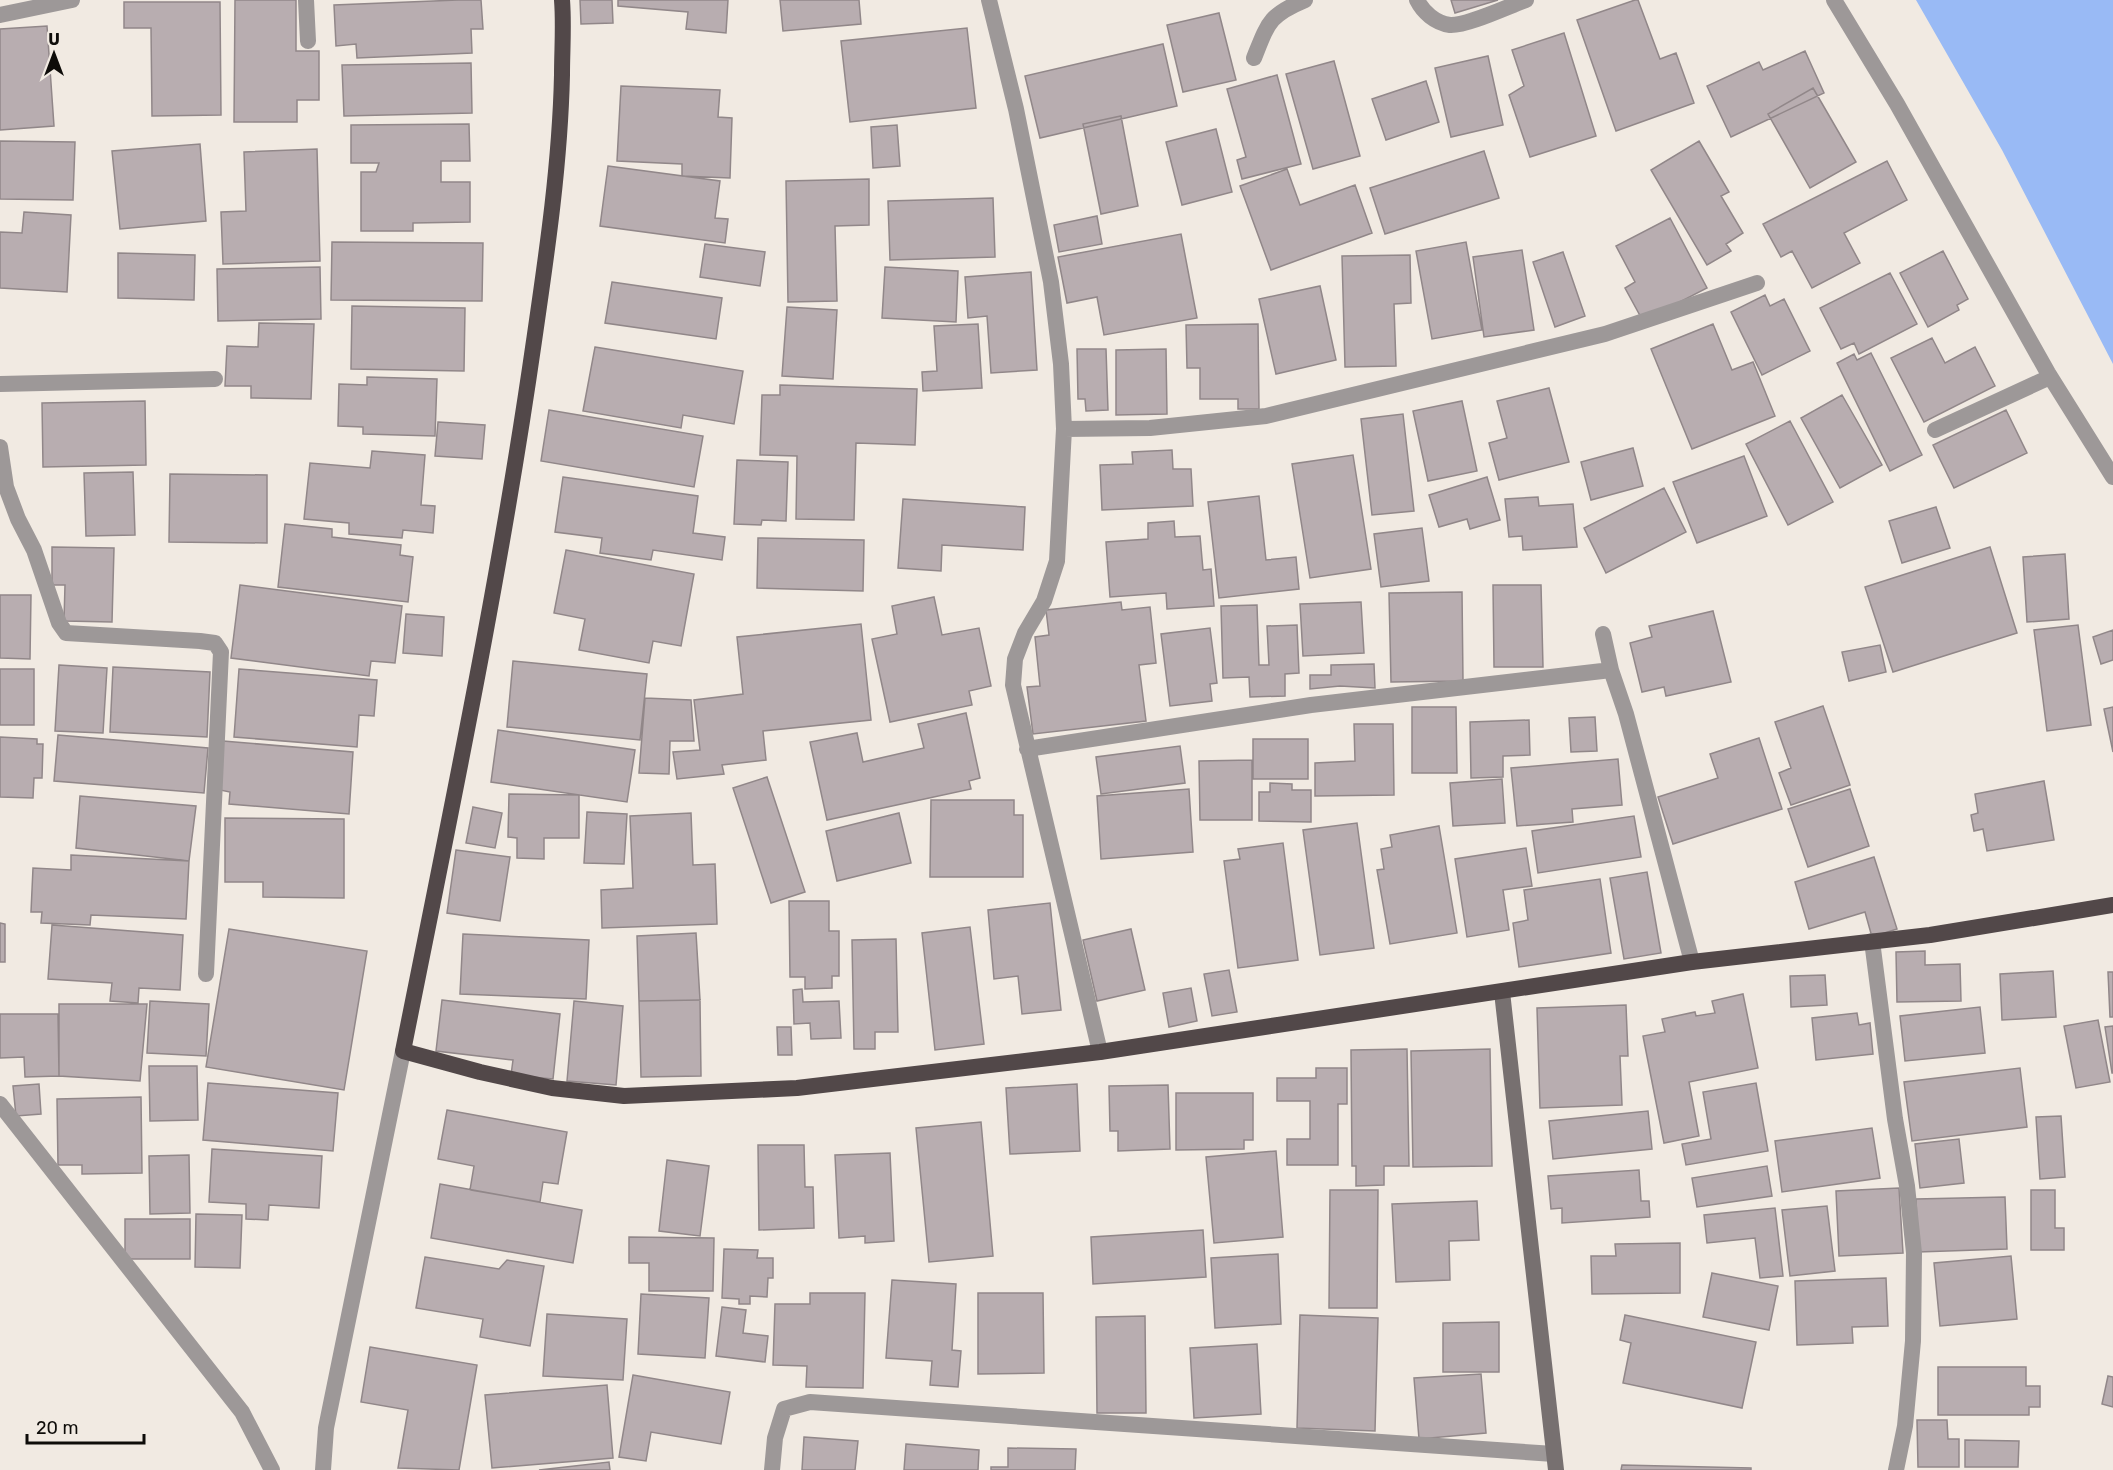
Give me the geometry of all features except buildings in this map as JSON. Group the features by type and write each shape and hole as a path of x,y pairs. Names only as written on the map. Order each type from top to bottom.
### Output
{"highway":[{"path":"562,0 561,100 556,169 527,392 496,575 403,1051 480,1072 552,1088 624,1096 797,1088 1100,1052 1692,962 1930,934 2113,905"}],"main road":[{"path":"1502,992 1555,1462"}],"street":[{"path":"0,15 72,0"},
{"path":"306,0 308,41"},
{"path":"989,0 1016,109 1051,282 1061,364 1064,429 1057,561 1044,601 1025,633 1015,659 1013,685 1100,1052"},
{"path":"1254,58 1273,17 1284,9 1305,0"},
{"path":"1417,0 1420,7 1435,20 1451,25 1475,19 1526,0"},
{"path":"1834,0 1897,104 2050,376 2113,477"},
{"path":"1064,429 1149,428 1266,416 1605,334 1757,283"},
{"path":"1935,430 2050,376"},
{"path":"0,384 215,379"},
{"path":"0,447 6,487 18,519 34,550 59,623 66,633 200,641 215,643 221,652 206,974"},
{"path":"1603,634 1692,962"},
{"path":"1027,749 1311,705 1611,670"},
{"path":"1872,941 1895,1119 1907,1186 1914,1253 1913,1341 1905,1426 1896,1470"},
{"path":"323,1470 326,1428 403,1051"},
{"path":"0,1104 242,1412 272,1470"},
{"path":"772,1470 775,1438 784,1409 810,1402 1555,1462"}],"water":[{"path":"1916,0 2113,0 2113,364 2002,150"}]}
